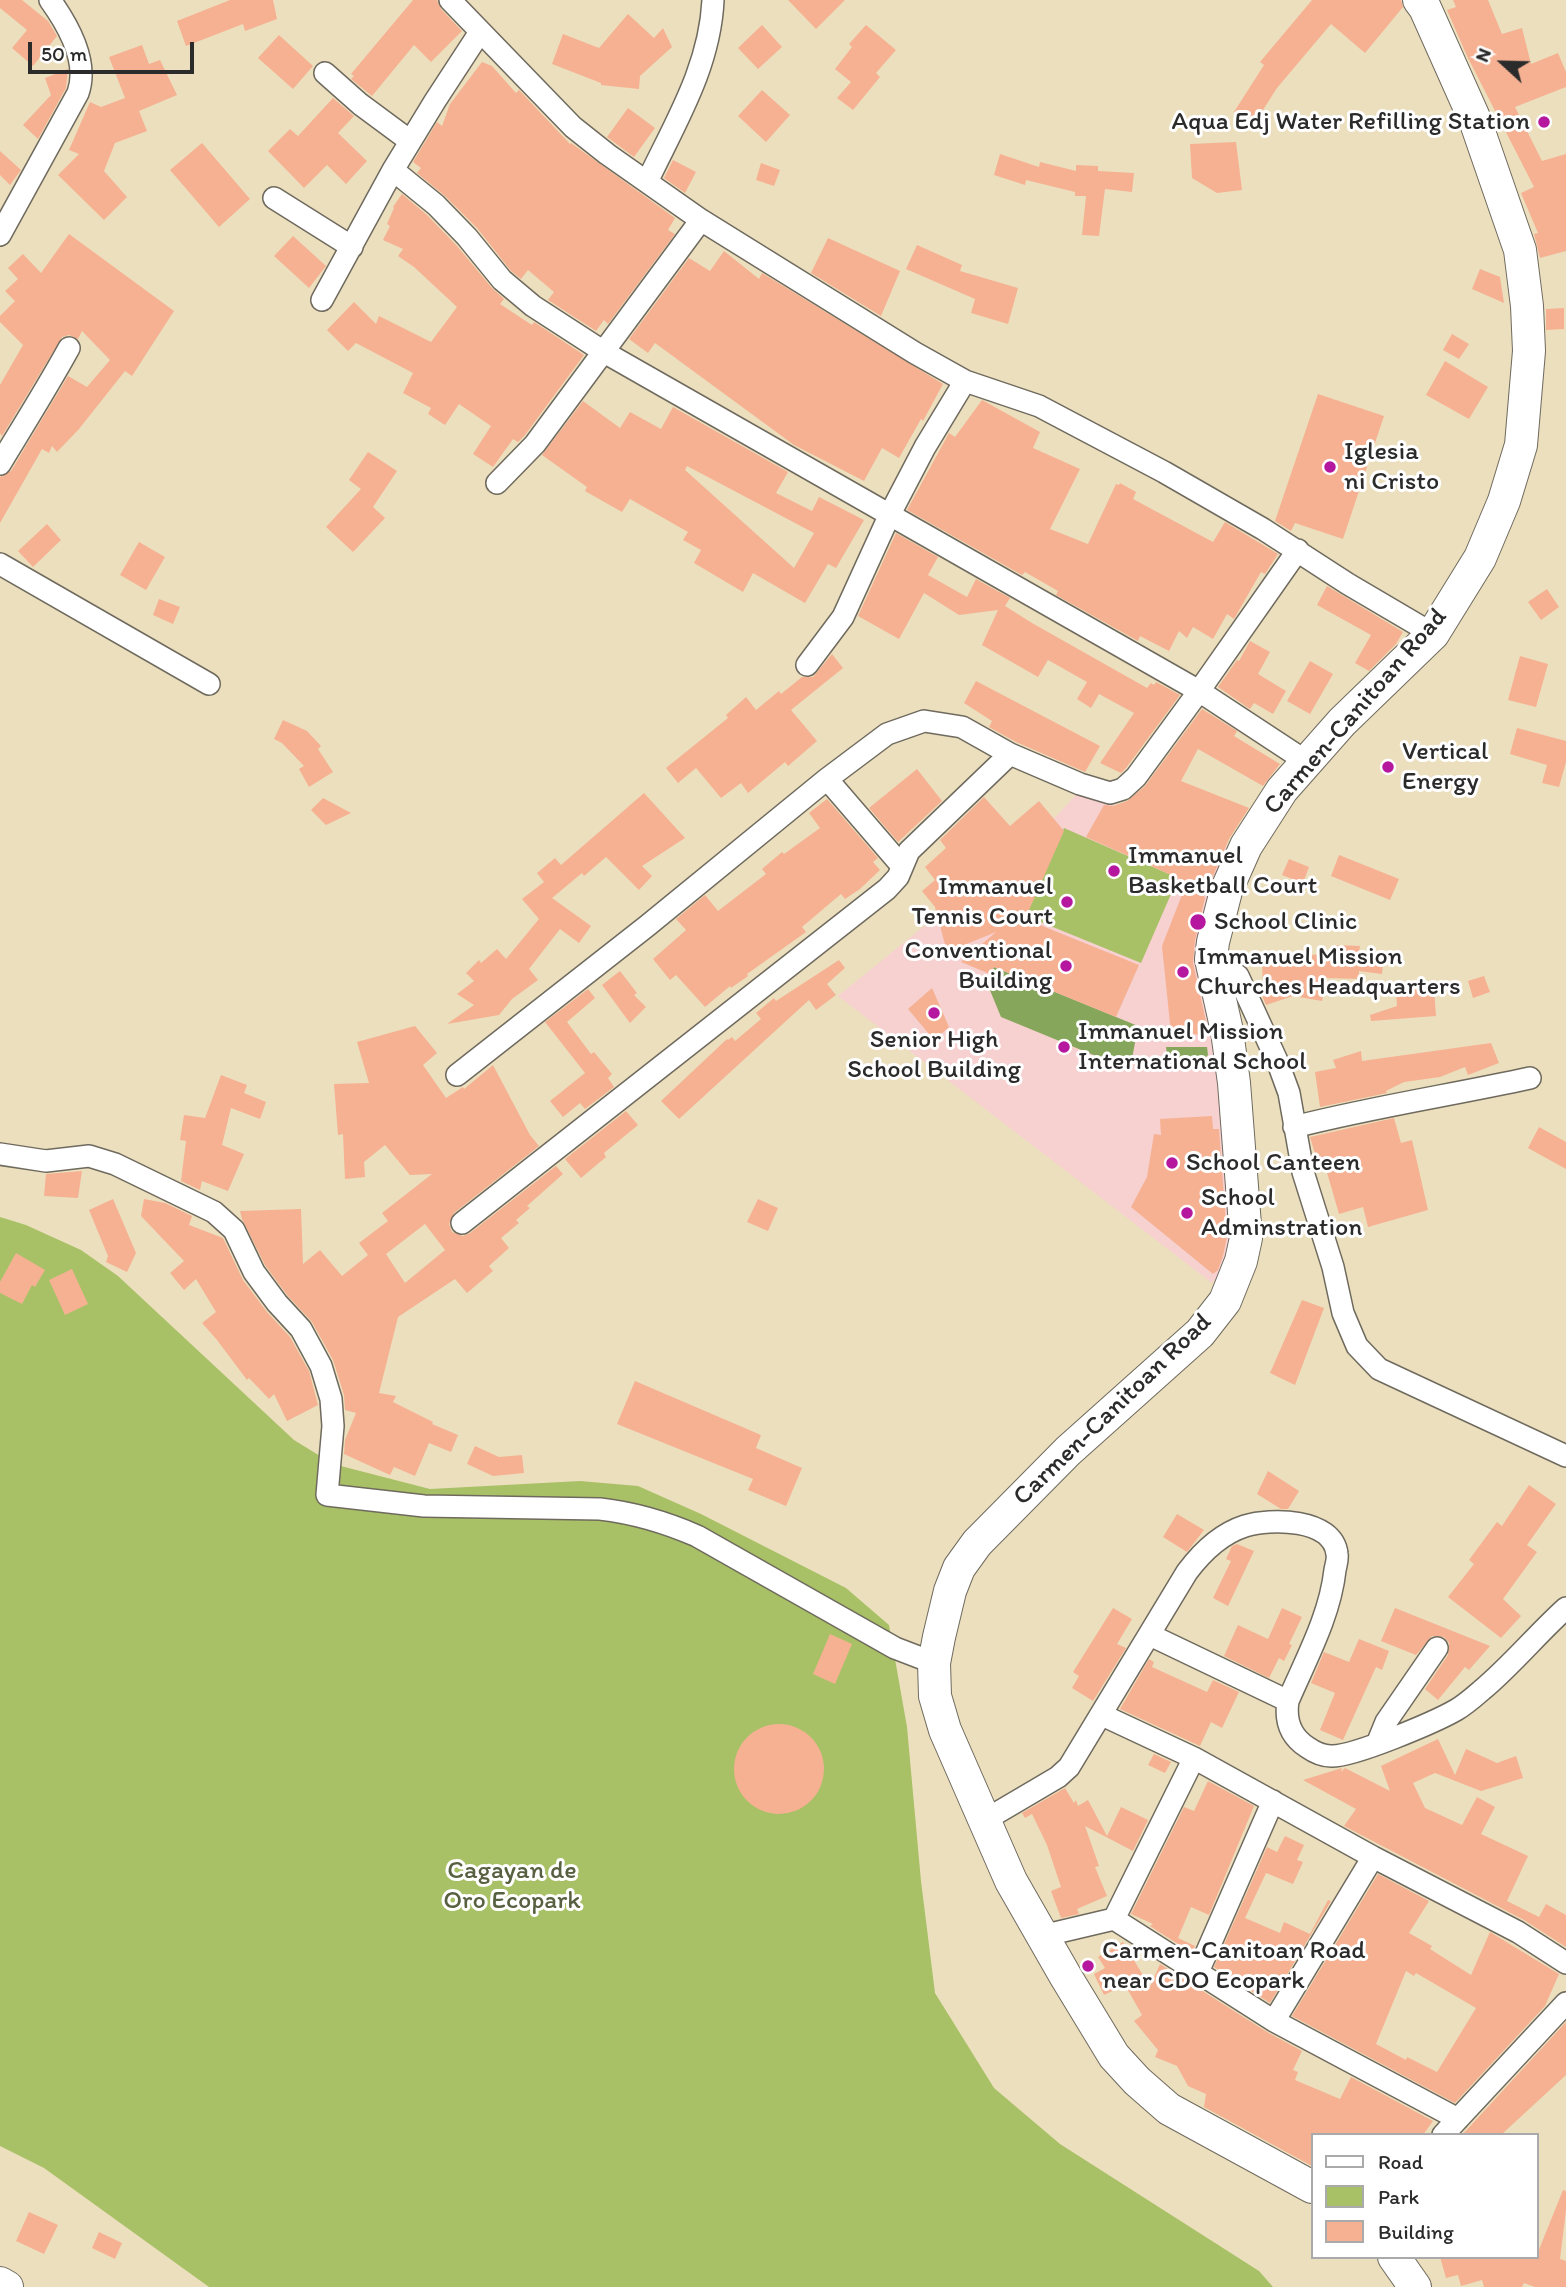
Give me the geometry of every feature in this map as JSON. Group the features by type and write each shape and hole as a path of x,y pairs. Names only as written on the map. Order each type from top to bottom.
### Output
{"main road":[{"name":"Carmen-Canitoan Road","path":"1310,2186 1169,2109 1114,2056 1012,1881 944,1730 935,1696 934,1662 950,1591 960,1568 977,1543 1068,1451 1200,1333 1225,1301 1234,1282 1246,1238 1239,1125 1227,1031 1211,959 1220,910 1246,846 1282,790 1342,722 1433,634 1480,558 1504,501 1521,445 1529,351 1520,250 1475,120 1419,0"},
{"path":"1395,2259 1415,2287"},
{"path":"0,2283 7,2287"}],"street":[{"path":"0,235 82,82 77,52 64,19 50,0"},
{"path":"450,0 573,127 701,220 915,354 965,381 1039,406 1164,472 1298,550 1348,584 1433,634"},
{"path":"647,182 699,73 707,46 713,0"},
{"path":"322,300 410,141 480,32"},
{"path":"326,73 360,104 410,141"},
{"path":"393,170 436,205 467,237 502,281 533,306 604,352 1199,691 1307,762"},
{"path":"274,198 352,247"},
{"path":"497,483 534,444 701,220"},
{"path":"0,464 69,348"},
{"path":"807,665 843,617 890,514 925,447 965,381"},
{"path":"457,1075 887,734 924,721 962,727 1010,754 1093,789 1110,793 1123,789 1136,777 1199,691 1298,550"},
{"path":"0,564 209,684"},
{"path":"462,1223 874,900 898,877 909,851 1010,754"},
{"path":"827,779 901,865"},
{"path":"1211,959 1232,971 1244,986 1278,1063 1289,1093 1303,1172 1333,1267 1343,1313 1357,1346 1379,1369 1566,1456"},
{"path":"1294,1127 1361,1110 1530,1079"},
{"path":"0,1154 46,1161 89,1156 115,1164 214,1212 234,1230 254,1272 301,1329 321,1366 331,1399 333,1426 327,1495 424,1506 600,1510 666,1522 696,1536 895,1648 934,1662"},
{"path":"985,1820 1058,1777 1069,1767 1187,1572 1202,1552 1244,1526 1273,1521 1312,1526 1328,1535 1338,1553 1333,1591 1324,1619 1288,1701 1286,1715 1290,1729 1300,1742 1315,1753 1332,1756 1377,1744 1457,1709 1483,1689 1566,1608"},
{"path":"1150,1635 1288,1701"},
{"path":"1377,1744 1386,1721 1437,1648"},
{"path":"1102,1716 1194,1758 1373,1857 1518,1931 1566,1963"},
{"path":"1114,1919 1194,1758"},
{"path":"1198,1972 1273,1801"},
{"path":"1274,2021 1373,1857"},
{"path":"1042,1936 1114,1919 1274,2021 1458,2119"},
{"path":"1445,2133 1566,2003"}],"shaded area":[{"name":"Immanuel Mission International School","path":"1079,792 1239,851 1213,963 1236,1120 1230,1265 1212,1283 838,996 1044,829"}],"green space":[{"path":"1064,828 1178,878 1141,963 1026,916"},
{"path":"994,967 1138,1026 1130,1070 1001,1017 987,983"},
{"path":"1166,1047 1207,1047 1208,1055 1199,1064 1168,1064"},
{"name":"Cagayan de Oro Ecopark","path":"0,1217 26,1225 81,1250 118,1276 294,1440 333,1464 430,1489 580,1481 638,1486 701,1514 846,1588 889,1625 907,1727 921,1881 935,1993 994,2088 1060,2144 1259,2271 1273,2287 209,2287 44,2168 0,2146"}],"building":[{"path":"0,0 22,0 48,21 57,36 33,66 12,48 27,30 0,8"},
{"path":"230,0 273,0 277,19 245,31 243,24 186,46 177,21"},
{"path":"413,0 437,0 441,9 462,31 431,62 414,45 372,96 351,79 354,76 351,74"},
{"path":"788,0 845,0 816,29"},
{"path":"1312,0 1401,0 1403,7 1365,53 1331,24 1277,88 1254,124 1234,112 1264,65 1260,62"},
{"path":"1453,0 1488,0 1502,34 1522,28 1531,64 1558,53 1566,72 1566,87 1515,107 1542,161 1566,154 1566,251 1540,258 1534,234 1538,233 1521,193 1534,187 1467,56 1447,10 1456,7"},
{"path":"628,14 654,38 663,28 672,47 640,76 639,89 601,85 552,64 563,34 599,48"},
{"path":"762,25 782,47 758,69 738,48"},
{"path":"866,25 896,50 876,73 880,77 853,110 837,98 851,82 835,69 852,47 849,44"},
{"path":"279,35 313,66 293,89 258,58"},
{"path":"142,45 149,64 160,60 177,95 139,111 147,131 115,143 104,171 127,197 104,220 58,175 79,154 69,150 90,102 101,107 125,98 109,57"},
{"path":"482,62 492,66 516,93 519,90 570,144 675,218 668,230 675,234 608,324 604,320 596,331 548,300 554,292 528,270 521,279 511,271 477,228 417,173 421,168 413,162 437,122 442,126 450,104"},
{"path":"68,69 66,88 38,139 23,125 51,95 45,78"},
{"path":"762,90 790,115 766,142 738,116"},
{"path":"333,98 354,116 338,133 367,161 346,184 327,165 304,188 268,151 290,129 298,136"},
{"path":"628,108 655,128 634,157 607,137"},
{"path":"1236,142 1242,190 1217,193 1192,178 1190,144"},
{"path":"202,143 250,199 219,227 170,170"},
{"path":"0,151 21,170 10,185 0,175"},
{"path":"1000,154 1039,167 1040,162 1076,171 1076,165 1098,166 1098,171 1134,173 1132,192 1105,189 1099,236 1082,235 1086,196 1075,196 1075,192 1026,180 1025,185 994,175"},
{"path":"673,160 696,172 685,193 664,178"},
{"path":"761,163 780,170 774,186 756,180"},
{"path":"402,194 457,246 504,299 500,304 532,325 534,322 584,355 525,435 518,442 513,439 493,467 473,454 491,426 459,404 445,425 428,414 431,408 403,393 413,373 356,343 348,351 327,330 354,302 376,324 379,316 431,342 457,307 414,267 398,256 403,249 383,240 390,226 387,224 393,207"},
{"path":"69,234 174,311 132,376 125,371 57,452 52,446 49,453 42,449 0,523 0,477 11,471 68,376 87,387 110,360 82,331 78,339 69,335 62,337 2,436 0,385 23,345 0,322 0,316 15,301 5,291 18,279 8,268 23,254 41,273"},
{"path":"293,236 326,266 309,288 274,256"},
{"path":"828,238 900,271 881,316 811,273"},
{"path":"917,245 962,265 960,271 1018,288 1008,324 971,313 975,299 906,269"},
{"path":"724,251 759,279 762,273 943,384 899,458 882,448 864,481 794,445 655,343 648,353 629,339 689,258 710,271"},
{"path":"1480,269 1500,277 1504,303 1472,289"},
{"path":"1564,308 1564,329 1546,330 1546,309"},
{"path":"1452,334 1469,344 1459,359 1443,350"},
{"path":"1445,361 1488,387 1469,419 1426,395"},
{"name":"Iglesia ni Cristo","path":"1318,394 1384,416 1343,539 1295,523 1291,531 1275,521"},
{"path":"982,400 1040,432 1033,448 1080,469 1050,529 1088,544 1116,484 1120,483 1136,492 1133,499 1213,542 1225,522 1278,554 1265,574 1261,572 1234,619 1227,614 1213,639 1193,627 1187,638 1179,631 1169,651 1140,636 1138,641 1056,595 1058,591 1025,572 1022,575 907,510 949,433 955,437"},
{"path":"583,401 620,428 630,412 661,429 673,407 788,472 776,493 812,511 819,497 864,520 836,568 828,564 805,603 753,573 743,592 694,563 701,550 683,540 688,532 630,499 622,512 585,491 587,487 542,455","holes":["687,466 814,533 794,568 685,470"]},
{"path":"368,452 397,471 373,507 385,518 353,552 326,527 361,489 349,480"},
{"path":"47,524 61,540 33,567 18,551"},
{"path":"896,533 938,557 928,575 967,597 976,579 1010,598 1005,606 1032,623 1147,688 1156,682 1180,695 1121,773 1100,763 1134,713 1099,694 1091,708 1077,699 1087,682 1048,660 1038,677 982,645 998,610 959,615 924,593 899,639 858,616"},
{"path":"139,542 165,557 146,590 120,575"},
{"path":"1327,586 1403,632 1396,644 1369,671 1355,663 1371,635 1317,605"},
{"path":"1547,589 1559,607 1541,620 1528,602"},
{"path":"159,599 180,607 173,624 153,615"},
{"path":"1250,641 1270,652 1258,674 1286,691 1273,714 1254,703 1250,709 1218,687 1237,660 1239,661"},
{"path":"832,654 843,668 791,710 817,741 788,766 785,762 748,793 741,783 721,798 696,768 678,783 666,768 728,718 726,715 746,697 756,710 802,677 813,677"},
{"path":"1520,656 1548,664 1536,707 1508,700"},
{"path":"1310,661 1333,674 1310,714 1287,701"},
{"path":"976,681 1100,746 1085,772 1016,742 989,727 992,721 964,703"},
{"path":"1202,709 1237,731 1234,736 1280,764 1263,786 1198,749 1181,781 1249,808 1229,839 1204,897 1195,940 1193,963 1209,1035 1171,1033 1162,946 1187,882 1086,837 1104,805 1113,806 1127,801 1145,786"},
{"path":"283,720 307,731 321,746 318,749 333,772 309,787 299,769 304,766 282,743 274,739"},
{"path":"1517,728 1566,741 1566,762 1559,787 1542,783 1547,765 1510,754"},
{"path":"917,769 942,801 898,842 869,808"},
{"path":"644,793 685,838 642,866 652,876 639,890 606,857 584,876 582,873 552,898 591,926 579,943 560,929 529,969 538,980 512,999 499,1015 447,1024 474,1005 457,994 474,981 466,973 479,960 481,963 497,949 506,959 539,919 522,899 544,882 537,873 555,858 561,865"},
{"path":"984,797 1010,826 1039,801 1064,831 1025,919 1139,965 1116,1017 994,967 990,974 961,962 996,932 947,952 935,907 922,891 935,880 925,867 946,848 940,840"},
{"path":"323,798 351,813 326,825 311,810"},
{"path":"827,799 878,858 873,862 880,870 845,899 841,894 802,927 806,932 705,1007 676,975 670,980 653,959 686,930 676,919 705,895 718,911 766,874 762,869 782,852 784,854 820,828 809,813"},
{"path":"1339,855 1399,879 1390,900 1331,876"},
{"path":"1289,859 1309,867 1303,883 1282,875"},
{"path":"1335,945 1360,946 1359,952 1384,954 1382,974 1359,971 1359,979 1326,978 1322,1001 1293,996 1266,1005 1263,998 1262,959 1299,959 1299,956 1335,953"},
{"path":"839,960 845,968 827,984 836,995 816,1010 809,1000 679,1119 661,1101 727,1039 732,1037 735,1041 761,1019 756,1013 774,998 776,1001"},
{"path":"620,971 637,993 634,995 646,1007 630,1023 602,985"},
{"path":"1484,976 1490,992 1473,998 1468,981"},
{"name":"Senior High School Building","path":"932,988 949,1027 934,1040 908,1009"},
{"path":"1434,988 1436,1016 1371,1021 1370,1015 1397,1006 1396,991"},
{"path":"588,989 595,998 567,1022 591,1054 594,1052 612,1074 608,1078 614,1087 585,1109 580,1103 563,1117 550,1101 585,1073 545,1022"},
{"path":"415,1026 437,1053 423,1065 446,1098 463,1087 464,1089 493,1065 530,1135 539,1146 454,1213 449,1224 452,1232 463,1236 470,1233 556,1166 563,1174 527,1206 530,1208 516,1220 519,1223 501,1238 509,1248 489,1266 493,1271 467,1293 455,1279 398,1317 379,1393 396,1396 393,1402 458,1435 451,1452 429,1443 415,1476 394,1467 390,1475 344,1454 345,1440 356,1413 345,1410 344,1395 333,1360 312,1322 287,1295 265,1265 240,1211 301,1209 303,1264 320,1250 342,1276 368,1255 359,1243 388,1221 382,1213 432,1174 410,1175 385,1145 364,1162 365,1177 345,1179 343,1134 338,1135 334,1084 369,1083 357,1042","holes":["425,1224 445,1250 405,1283 386,1254"]},
{"path":"1491,1043 1499,1063 1468,1075 1465,1067 1440,1077 1404,1082 1386,1091 1387,1093 1320,1107 1315,1072 1336,1068 1333,1060 1361,1051 1362,1061"},
{"path":"221,1075 247,1085 244,1093 266,1102 260,1119 231,1108 222,1145 244,1154 228,1191 202,1181 200,1190 181,1181 186,1141 180,1140 184,1115 205,1118"},
{"path":"626,1111 638,1125 604,1153 606,1157 581,1178 565,1159"},
{"name":"School Adminstration","path":"1212,1116 1213,1129 1219,1129 1227,1237 1218,1270 1213,1274 1131,1207 1147,1177 1154,1134 1161,1135 1160,1119"},
{"path":"1394,1118 1401,1143 1412,1140 1428,1210 1368,1227 1363,1207 1339,1214 1324,1162 1318,1164 1310,1137"},
{"path":"1539,1127 1566,1142 1566,1169 1528,1148"},
{"path":"82,1171 78,1198 44,1196 46,1174"},
{"path":"113,1199 136,1253 127,1272 106,1262 108,1256 89,1210"},
{"path":"144,1199 165,1203 192,1216 189,1225 223,1238 243,1280 290,1337 309,1371 318,1405 287,1421 274,1394 269,1399 249,1378 247,1380 202,1323 216,1312 196,1279 184,1290 170,1273 184,1261 141,1216"},
{"path":"758,1199 778,1208 768,1231 747,1222"},
{"path":"16,1253 45,1270 35,1287 32,1285 22,1304 0,1293 0,1282"},
{"path":"72,1269 88,1304 65,1315 49,1280"},
{"path":"1302,1300 1324,1308 1295,1385 1270,1373"},
{"path":"635,1381 761,1435 756,1448 802,1468 786,1506 748,1490 753,1479 617,1424"},
{"path":"475,1446 499,1457 522,1455 524,1473 493,1476 467,1464"},
{"path":"1268,1471 1299,1491 1288,1509 1281,1509 1257,1494"},
{"path":"1529,1485 1556,1504 1527,1545 1537,1552 1503,1599 1521,1616 1501,1638 1448,1597 1474,1564 1469,1560 1497,1522 1502,1526"},
{"path":"1177,1514 1204,1530 1187,1552 1163,1537"},
{"path":"1237,1544 1254,1551 1228,1606 1213,1598 1231,1561 1226,1559 1232,1546"},
{"path":"1113,1608 1132,1619 1117,1644 1126,1648 1093,1701 1072,1688 1079,1676 1073,1672"},
{"path":"1282,1608 1302,1617 1284,1661 1279,1658 1269,1678 1224,1656 1238,1625 1268,1639"},
{"path":"1395,1608 1490,1646 1469,1670 1465,1667 1438,1700 1425,1689 1448,1655 1449,1643 1444,1637 1432,1636 1416,1655 1381,1641"},
{"path":"830,1634 852,1644 835,1684 813,1674"},
{"path":"1359,1639 1389,1651 1382,1670 1376,1667 1343,1740 1320,1730 1335,1693 1311,1683 1324,1652 1349,1662"},
{"path":"1149,1659 1154,1662 1152,1667 1207,1692 1213,1680 1239,1692 1222,1728 1211,1722 1200,1746 1120,1709"},
{"path":"770,1724 788,1724 804,1731 817,1744 824,1760 824,1778 817,1794 804,1807 788,1814 770,1814 754,1807 741,1794 734,1778 734,1760 741,1744 754,1731"},
{"path":"1438,1739 1455,1775 1466,1749 1497,1763 1516,1756 1523,1778 1481,1791 1435,1773 1413,1783 1425,1808 1462,1825 1477,1797 1495,1807 1481,1834 1528,1856 1507,1901 1539,1917 1546,1904 1566,1915 1566,1947 1524,1920 1344,1826 1356,1809 1303,1780 1342,1768 1341,1772 1345,1768 1390,1791 1381,1766"},
{"path":"1154,1754 1171,1762 1165,1773 1148,1765"},
{"path":"1208,1781 1254,1806 1209,1915 1191,1907 1178,1938 1195,1946 1192,1953 1150,1926 1153,1924 1131,1914 1184,1807 1194,1811"},
{"path":"1065,1788 1078,1806 1088,1800 1107,1836 1121,1807 1148,1820 1133,1851 1085,1826 1099,1866 1095,1867 1107,1896 1077,1909 1079,1914 1061,1918 1051,1891 1061,1887 1047,1845 1032,1814 1025,1818 1022,1813"},
{"path":"1285,1836 1304,1845 1297,1860 1303,1862 1293,1884 1266,1873 1245,1918 1280,1933 1284,1922 1310,1934 1328,1900 1331,1901 1270,2003 1214,1967 1267,1847 1277,1852"},
{"path":"1378,1874 1429,1901 1409,1933 1432,1946 1430,1949 1471,1975 1490,1932 1559,1974 1545,2006 1455,2103 1292,2016","holes":["1406,1971 1414,1976 1416,1973 1476,2008 1437,2072 1376,2044"]},
{"path":"1123,1942 1150,1987 1160,1964 1302,2051 1293,2070 1298,2072 1295,2080 1340,2099 1351,2077 1433,2121 1424,2133 1310,2133 1310,2165 1204,2107 1206,2094 1188,2086 1177,2066 1155,2057 1158,2050 1134,2021 1142,2015 1125,1985 1104,1995 1094,1974 1105,1968 1098,1957"},
{"path":"1566,2022 1566,2075 1503,2133 1464,2133"},
{"path":"1563,2190 1566,2191 1560,2259 1566,2261 1566,2287 1535,2287 1524,2283 1522,2287 1484,2287 1482,2280 1461,2286 1458,2275 1446,2278 1441,2259 1538,2259 1538,2252"},
{"path":"29,2212 58,2225 44,2254 16,2241"},
{"path":"99,2232 122,2243 115,2259 92,2248"}],"place":[{"name":"Aqua Edj Water Refilling Station","path":"1544,122"},
{"name":"Iglesia ni Cristo","path":"1330,467"},
{"name":"Vertical Energy","path":"1388,767"},
{"name":"Immanuel Basketball Court","path":"1114,871"},
{"name":"Immanuel Tennis Court","path":"1067,902"},
{"name":"School Clinic","path":"1198,922"},
{"name":"Conventional Building","path":"1066,966"},
{"name":"Immanuel Mission Churches Headquarters","path":"1183,972"},
{"name":"Senior High School Building","path":"934,1013"},
{"name":"Immanuel Mission International School","path":"1064,1047"},
{"name":"School Canteen","path":"1172,1163"},
{"name":"School Adminstration","path":"1187,1213"},
{"name":"Carmen-Canitoan Road near CDO Ecopark","path":"1088,1966"}]}
